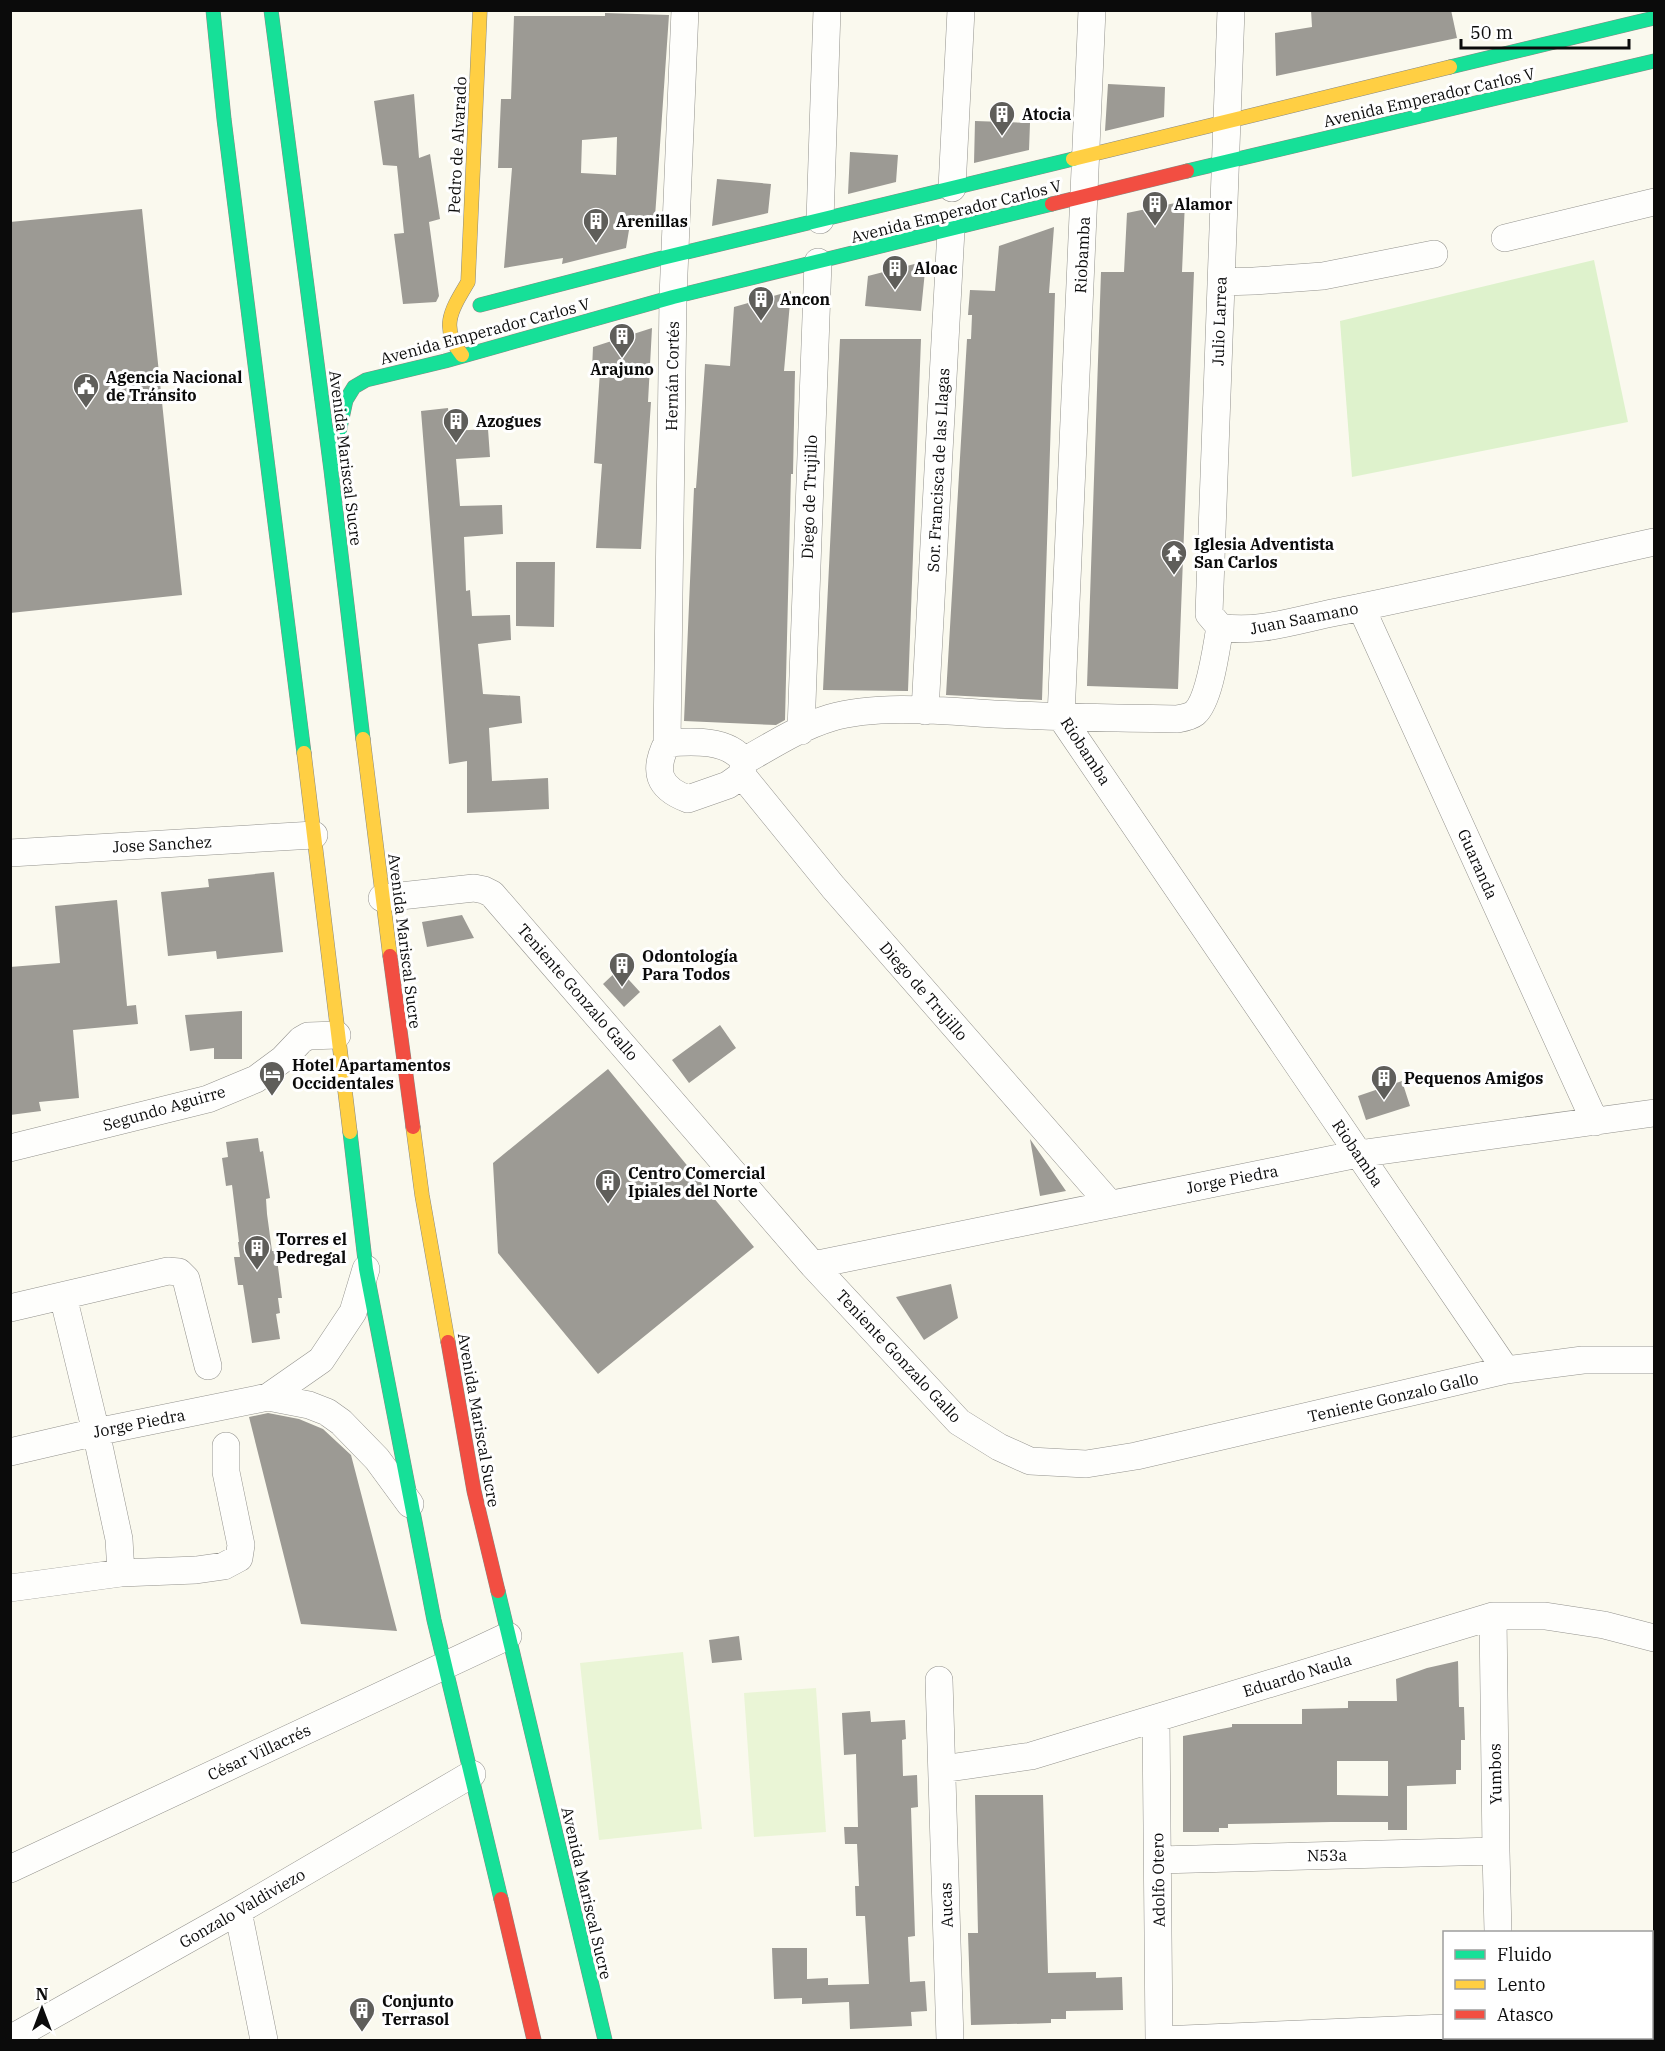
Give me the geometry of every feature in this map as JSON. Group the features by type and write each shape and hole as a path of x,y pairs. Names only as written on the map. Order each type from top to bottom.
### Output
{"main road":[{"path":"213,10 224,119 295,676 366,1269 445,1666 534,2040"},
{"name":"Avenida Mariscal Sucre","path":"271,10 331,470 382,898 422,1195 474,1491 605,2040"},
{"name":"Pedro de Alvarado","path":"462,355 451,341 449,324 454,307 468,282 480,10"},
{"name":"Avenida Emperador Carlos V","path":"480,305 820,220 1654,18"},
{"name":"Avenida Emperador Carlos V","path":"331,470 346,400 354,387 366,380 445,361 462,355 483,343 1225,162 1654,61"},
{"path":"468,282 480,305 485,321"}],"street":[{"name":"Hernán Cortés","path":"667,743 673,297 685,10"},
{"path":"820,220 827,10"},
{"path":"952,188 961,10"},
{"name":"Riobamba","path":"1092,10 1061,717 1506,1371"},
{"name":"Julio Larrea","path":"1220,627 1209,614 1231,10"},
{"path":"1504,238 1654,202"},
{"name":"Sor. Francisca de las Llagas","path":"925,711 951,230"},
{"path":"1221,282 1323,276 1434,254"},
{"name":"Diego de Trujillo","path":"801,731 818,262"},
{"name":"Juan Saamano","path":"1220,627 1236,630 1257,628 1654,542"},
{"name":"Guaranda","path":"1361,607 1595,1122"},
{"path":"743,768 738,752 728,747 693,741 667,743 659,759 659,775 672,793 688,799 728,785 743,768 801,731 830,718 865,712 925,711 1177,719 1193,714 1205,700 1220,627"},
{"name":"Diego de Trujillo","path":"743,768 833,887 1109,1203"},
{"name":"Jose Sanchez","path":"10,853 314,835"},
{"name":"Teniente Gonzalo Gallo","path":"382,898 474,888 492,894 813,1265 959,1422 999,1447 1030,1461 1086,1464 1136,1456 1506,1371 1583,1360 1654,1360"},
{"name":"Segundo Aguirre","path":"10,1148 208,1099 256,1079 308,1036 337,1035"},
{"name":"Jorge Piedra","path":"813,1265 1358,1154 1654,1113"},
{"name":"Jorge Piedra","path":"268,1397 321,1360 353,1312 366,1269"},
{"path":"10,1308 168,1271 179,1272 186,1279 208,1366"},
{"path":"63,1296 119,1539 121,1573"},
{"name":"Jorge Piedra","path":"10,1452 268,1397 309,1405 327,1412 341,1422 377,1459 413,1508"},
{"path":"10,1588 121,1573 214,1568 224,1566 239,1558 241,1545 226,1472 226,1446"},
{"name":"Eduardo Naula","path":"942,1768 1031,1755 1493,1616 1545,1616 1604,1625 1654,1638"},
{"name":"Yumbos","path":"1493,1616 1498,1931"},
{"name":"César Villacrés","path":"10,1869 508,1636"},
{"name":"Aucas","path":"939,1680 950,2040"},
{"name":"Adolfo Otero","path":"1156,1719 1160,2040"},
{"name":"Gonzalo Valdiviezo","path":"10,2040 238,1911 472,1774"},
{"name":"N53a","path":"1158,1860 1496,1851"},
{"path":"238,1911 264,2040"},
{"path":"1160,2040 1309,2037 1443,2028"}],"green space":[{"path":"1594,260 1628,422 1352,477 1340,321"},
{"path":"683,1652 702,1829 599,1840 580,1663"},
{"path":"816,1688 826,1832 754,1837 744,1693"}],"building":[{"path":"1311,10 1451,10 1457,38 1276,76 1275,33 1312,27"},
{"path":"605,13 669,15 655,217 631,218 626,248 562,264 563,258 504,268 512,168 498,168 501,99 511,99 514,16 605,16","holes":["617,137 616,175 581,173 582,140"]},
{"path":"1108,84 1165,87 1164,117 1105,131"},
{"path":"414,94 419,158 430,154 440,219 429,222 439,296 436,302 403,304 394,234 404,233 397,166 383,165 374,101"},
{"name":"Atocia","path":"975,121 1030,123 1029,150 974,163"},
{"path":"850,152 898,155 896,182 848,194"},
{"path":"717,179 771,184 768,213 712,226"},
{"path":"1185,201 1182,272 1194,272 1178,689 1087,686 1101,272 1124,272 1127,213"},
{"name":"Agencia Nacional de Tránsito","path":"142,209 182,595 10,613 10,222"},
{"path":"1054,227 1049,293 1055,293 1042,700 946,695 967,339 971,339 972,315 968,315 970,290 995,291 999,246"},
{"name":"Aloac","path":"926,261 921,311 865,306 868,276"},
{"path":"791,291 784,371 795,371 785,720 776,725 684,721 694,488 696,488 705,364 730,366 734,307"},
{"path":"652,328 648,402 651,402 641,549 596,548 602,464 594,463 600,371 592,370 593,347"},
{"path":"840,339 921,339 908,691 823,690"},
{"path":"448,408 450,431 488,429 490,457 456,459 460,506 502,505 503,534 464,537 466,591 470,590 472,616 510,615 511,640 478,644 483,694 520,696 522,723 489,728 492,781 548,778 549,809 467,813 467,761 449,764 421,411"},
{"path":"516,562 555,562 554,627 516,626"},
{"path":"274,872 283,952 217,959 216,951 168,956 161,892 209,887 208,879"},
{"path":"117,900 127,1006 136,1005 138,1024 73,1030 79,1098 39,1102 41,1111 10,1115 10,967 60,963 55,906"},
{"path":"462,915 474,938 427,947 422,922"},
{"name":"Odontología Para Todos","path":"619,969 640,992 624,1007 603,984"},
{"path":"242,1011 242,1059 214,1059 214,1048 190,1051 185,1015"},
{"path":"720,1025 736,1048 689,1083 672,1060"},
{"name":"Centro Comercial Ipiales del Norte","path":"608,1069 754,1247 598,1374 498,1253 493,1163"},
{"name":"Pequenos Amigos","path":"1402,1081 1410,1106 1366,1120 1358,1096"},
{"path":"258,1138 260,1152 263,1151 270,1198 266,1199 267,1214 272,1251 276,1251 282,1298 278,1298 280,1313 276,1314 280,1339 252,1343 243,1285 238,1285 234,1257 240,1257 232,1185 226,1186 222,1158 228,1157 226,1142"},
{"path":"1030,1139 1066,1191 1040,1196"},
{"path":"951,1284 958,1318 924,1340 896,1297"},
{"path":"268,1413 299,1419 323,1429 351,1455 397,1631 301,1624 249,1417"},
{"path":"739,1636 742,1660 712,1663 709,1640"},
{"path":"1458,1661 1459,1707 1464,1707 1465,1740 1461,1740 1461,1770 1456,1770 1456,1784 1407,1786 1407,1830 1388,1830 1388,1822 1331,1822 1228,1824 1228,1828 1219,1828 1219,1832 1183,1832 1183,1736 1232,1727 1232,1724 1302,1724 1302,1709 1348,1708 1348,1701 1397,1701 1396,1679 1427,1668","holes":["1337,1761 1388,1761 1388,1796 1337,1795"]},
{"path":"870,1711 871,1722 905,1720 906,1739 902,1740 903,1776 917,1775 918,1807 911,1808 915,1936 908,1937 910,1982 925,1981 927,2011 911,2012 912,2026 850,2029 849,2002 802,2004 802,1998 774,1999 772,1948 807,1948 807,1979 828,1978 828,1985 869,1984 865,1916 856,1916 855,1886 859,1886 857,1844 845,1844 844,1827 858,1827 856,1754 844,1755 842,1713"},
{"path":"975,1795 1043,1795 1048,1973 1096,1972 1096,1978 1122,1977 1123,2010 1066,2011 1066,2019 1051,2019 1051,2023 971,2025 968,1933 978,1933"}],"traffic: fast":[{"path":"213,10 224,119 304,753"},
{"path":"271,10 331,470 363,739"},
{"path":"1450,67 1654,18"},
{"path":"1187,171 1654,61"},
{"path":"480,305 658,259 1073,159"},
{"path":"332,465 346,400 354,387 366,380 445,361 673,297 1052,204"},
{"path":"350,1132 366,1269 434,1620 501,1899"},
{"path":"498,1591 605,2040"}],"traffic: slow":[{"path":"462,355 451,336 450,318 468,282 480,10"},
{"path":"1073,159 1450,67"},
{"path":"363,739 390,956"},
{"path":"304,753 350,1132"},
{"path":"413,1127 422,1195 448,1342"}],"traffic: jam":[{"path":"1052,204 1187,171"},
{"path":"390,956 413,1127"},
{"path":"448,1342 474,1491 498,1591"},
{"path":"501,1899 534,2040"}],"place":[{"name":"Atocia","path":"1002,137"},
{"name":"Alamor","path":"1155,227"},
{"name":"Arenillas","path":"596,244"},
{"name":"Aloac","path":"895,291"},
{"name":"Ancon","path":"761,322"},
{"name":"Arajuno","path":"622,359"},
{"name":"Agencia Nacional de Tránsito","path":"86,409"},
{"name":"Azogues","path":"456,444"},
{"name":"Iglesia Adventista San Carlos","path":"1174,576"},
{"name":"Odontología Para Todos","path":"622,988"},
{"name":"Hotel Apartamentos Occidentales","path":"272,1097"},
{"name":"Pequenos Amigos","path":"1384,1101"},
{"name":"Centro Comercial Ipiales del Norte","path":"608,1205"},
{"name":"Torres el Pedregal","path":"257,1271"},
{"name":"Conjunto Terrasol","path":"362,2033"}]}
